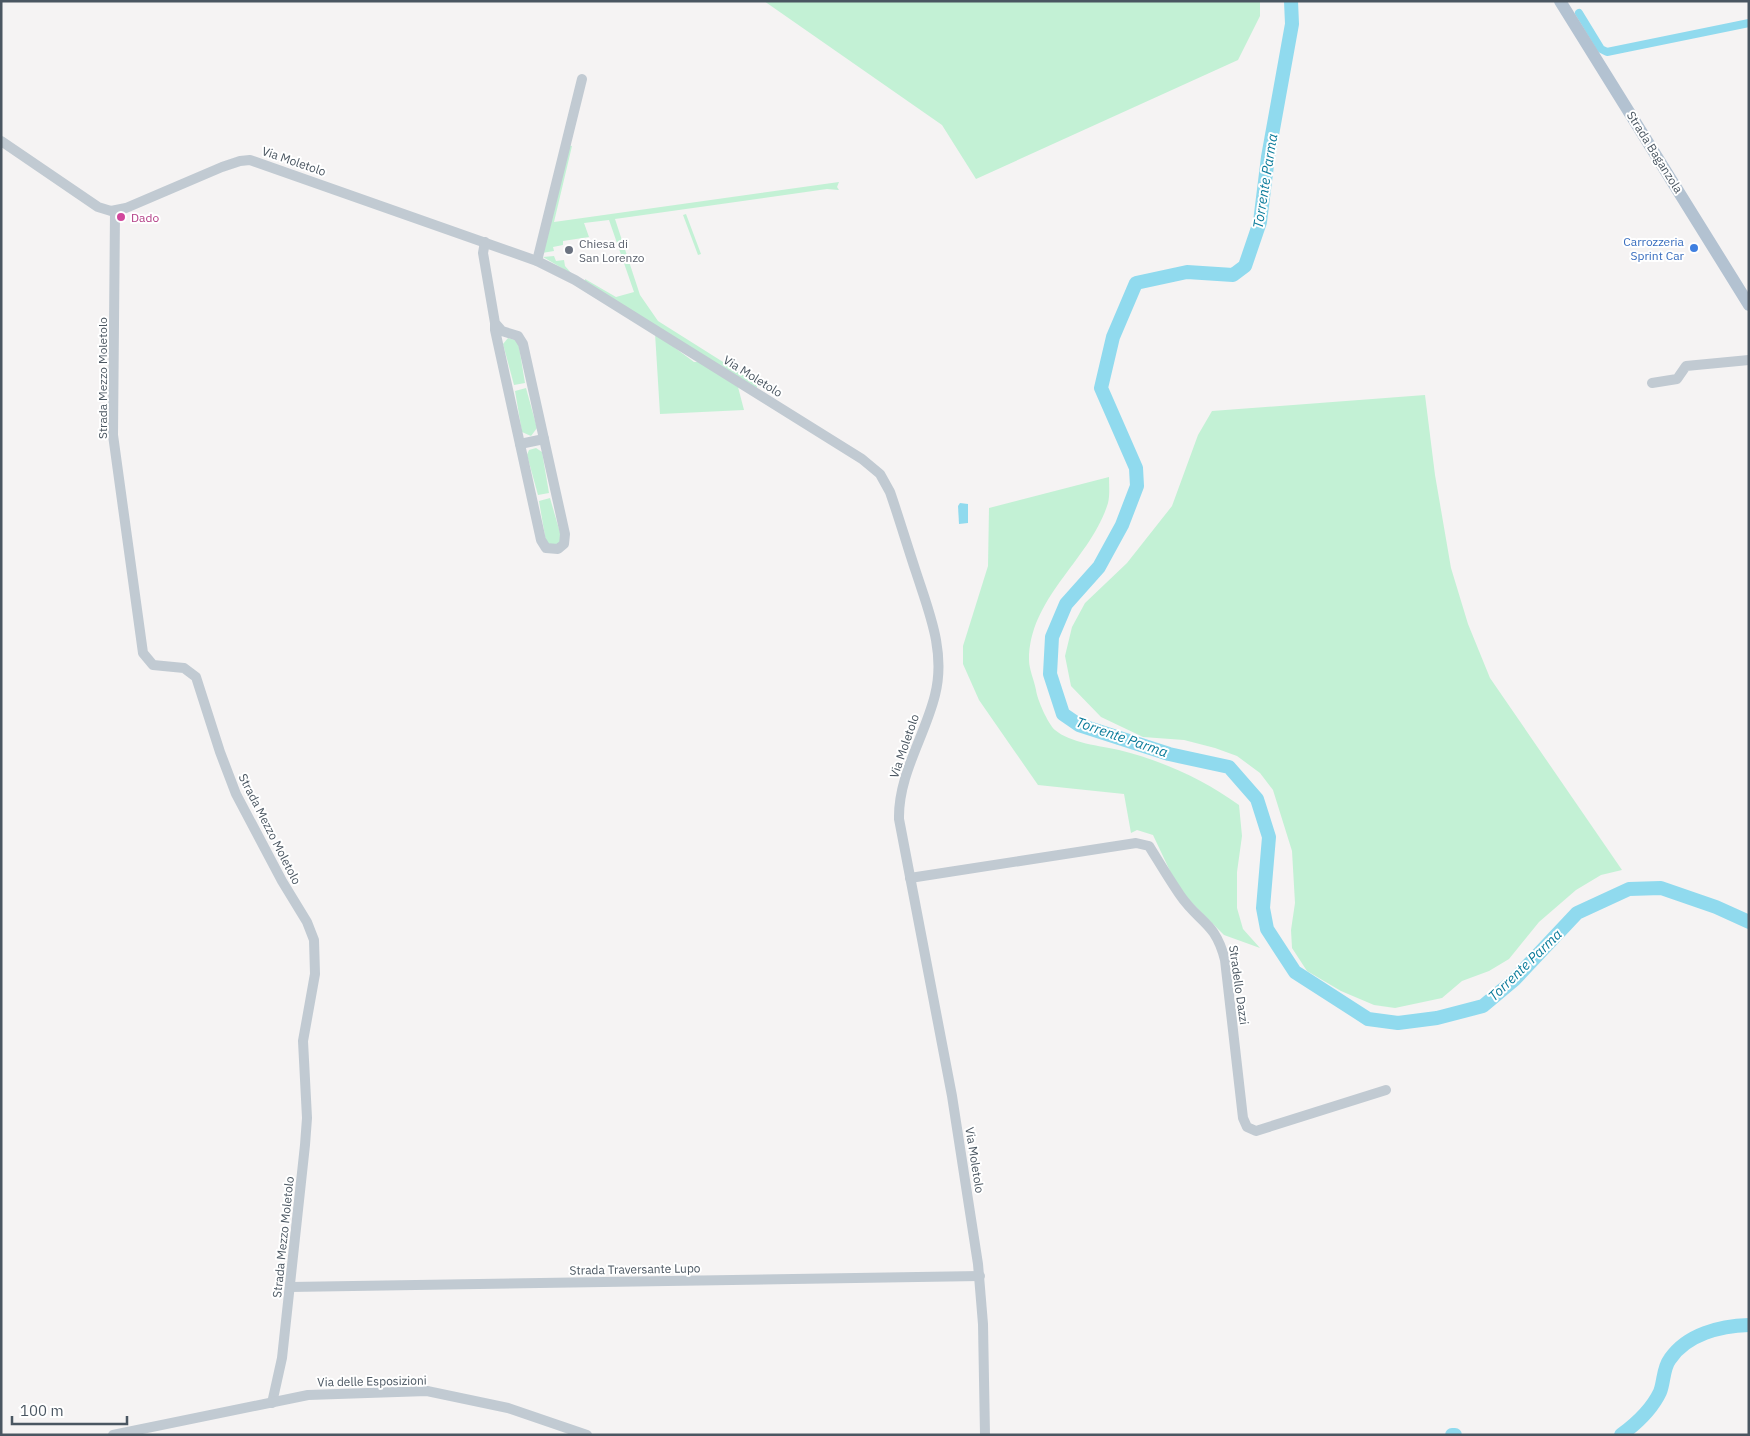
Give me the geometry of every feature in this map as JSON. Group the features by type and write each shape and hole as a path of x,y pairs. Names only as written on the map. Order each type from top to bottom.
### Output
{"main road":[{"name":"Strada Baganzola","path":"1560,1 1749,305"}],"street":[{"path":"537,260 582,79"},
{"path":"1,141 95,206 115,212"},
{"name":"Via Moletolo","path":"115,212 231,163 250,160 537,260 575,280 862,459 877,471 886,482 932,622 939,660 936,694 908,770 900,801 900,830 951,1088 980,1276 986,1385 986,1435"},
{"name":"Strada Mezzo Moletolo","path":"115,212 113,429 143,653 153,665 184,668 196,677 220,752 236,794 282,881 308,922 315,945 316,974 303,1036 306,1131 280,1368 272,1403"},
{"path":"485,242 483,253 499,349 542,542 546,548 556,549 562,546 565,537 522,342 518,336 502,331 495,323"},
{"path":"499,349 500,340 510,334"},
{"path":"1652,383 1677,379 1686,366 1749,360"},
{"path":"520,444 544,439"},
{"name":"Stradello Dazzi","path":"910,878 1136,843 1149,846 1180,896 1211,927 1220,941 1225,960 1246,1127 1256,1131 1386,1090"},
{"name":"Strada Traversante Lupo","path":"290,1287 980,1276"},
{"name":"Via delle Esposizioni","path":"113,1435 141,1427 308,1395 427,1391 508,1408 587,1435"}],"green space":[{"path":"764,1 1260,1 1260,16 1238,60 976,179 942,125"},
{"path":"567,145 572,146 554,222 839,182 837,187 839,190 827,189 615,219 640,295 658,321 758,384 756,390 585,282 585,279 616,297 634,292 609,220 584,223 589,237 563,241 563,245 553,247 554,251 542,253"},
{"path":"686,214 701,254 698,255 683,215"},
{"path":"554,256 556,261 564,260 565,266 572,274 543,257"},
{"path":"655,333 694,362 701,362 738,387 744,410 660,414"},
{"path":"508,338 518,341 525,383 514,385 503,344"},
{"path":"526,388 537,428 531,436 522,432 515,391"},
{"path":"1425,395 1435,475 1451,568 1468,624 1490,678 1622,870 1601,875 1576,890 1539,922 1509,959 1489,971 1462,981 1442,998 1395,1008 1374,1005 1341,991 1307,971 1292,948 1291,930 1295,903 1292,851 1273,790 1260,773 1237,756 1215,748 1184,740 1143,737 1101,717 1071,686 1065,656 1072,627 1085,603 1127,563 1172,506 1198,435 1212,411"},
{"path":"536,448 542,452 549,493 538,495 527,455 529,450"},
{"path":"1109,477 1108,503 1100,523 1050,597 1039,617 1032,637 1029,663 1038,699 1049,722 1061,734 1077,741 1119,750 1167,765 1197,779 1239,805 1242,836 1237,872 1237,908 1243,929 1260,948 1224,935 1179,890 1153,835 1137,830 1131,833 1124,794 1038,785 979,700 963,664 963,646 988,566 989,508"},
{"path":"550,498 561,536 560,542 554,546 546,542 539,501"}],"water":[{"path":"960,503 968,504 968,523 959,524 958,506"}],"waterway":[{"name":"Torrente Parma","path":"1291,1 1292,24 1268,157 1260,222 1245,266 1233,275 1187,272 1136,283 1113,337 1101,388 1136,468 1137,486 1122,525 1099,567 1066,604 1052,637 1050,674 1063,714 1079,725 1169,754 1229,767 1257,799 1269,837 1263,908 1267,929 1295,972 1368,1019 1398,1023 1437,1018 1483,1006 1514,980 1577,913 1629,889 1661,888 1716,907 1749,922"},
{"path":"1579,13 1601,49 1607,52 1749,23"},
{"name":"Torrente Parma","path":"1621,1435 1638,1421 1653,1404 1660,1392 1670,1359 1685,1343 1705,1333 1727,1327 1749,1325"}],"place":[{"name":"Dado","path":"121,217"},
{"name":"Carrozzeria Sprint Car","path":"1694,248"},
{"name":"Chiesa di San Lorenzo","path":"569,250"}]}
